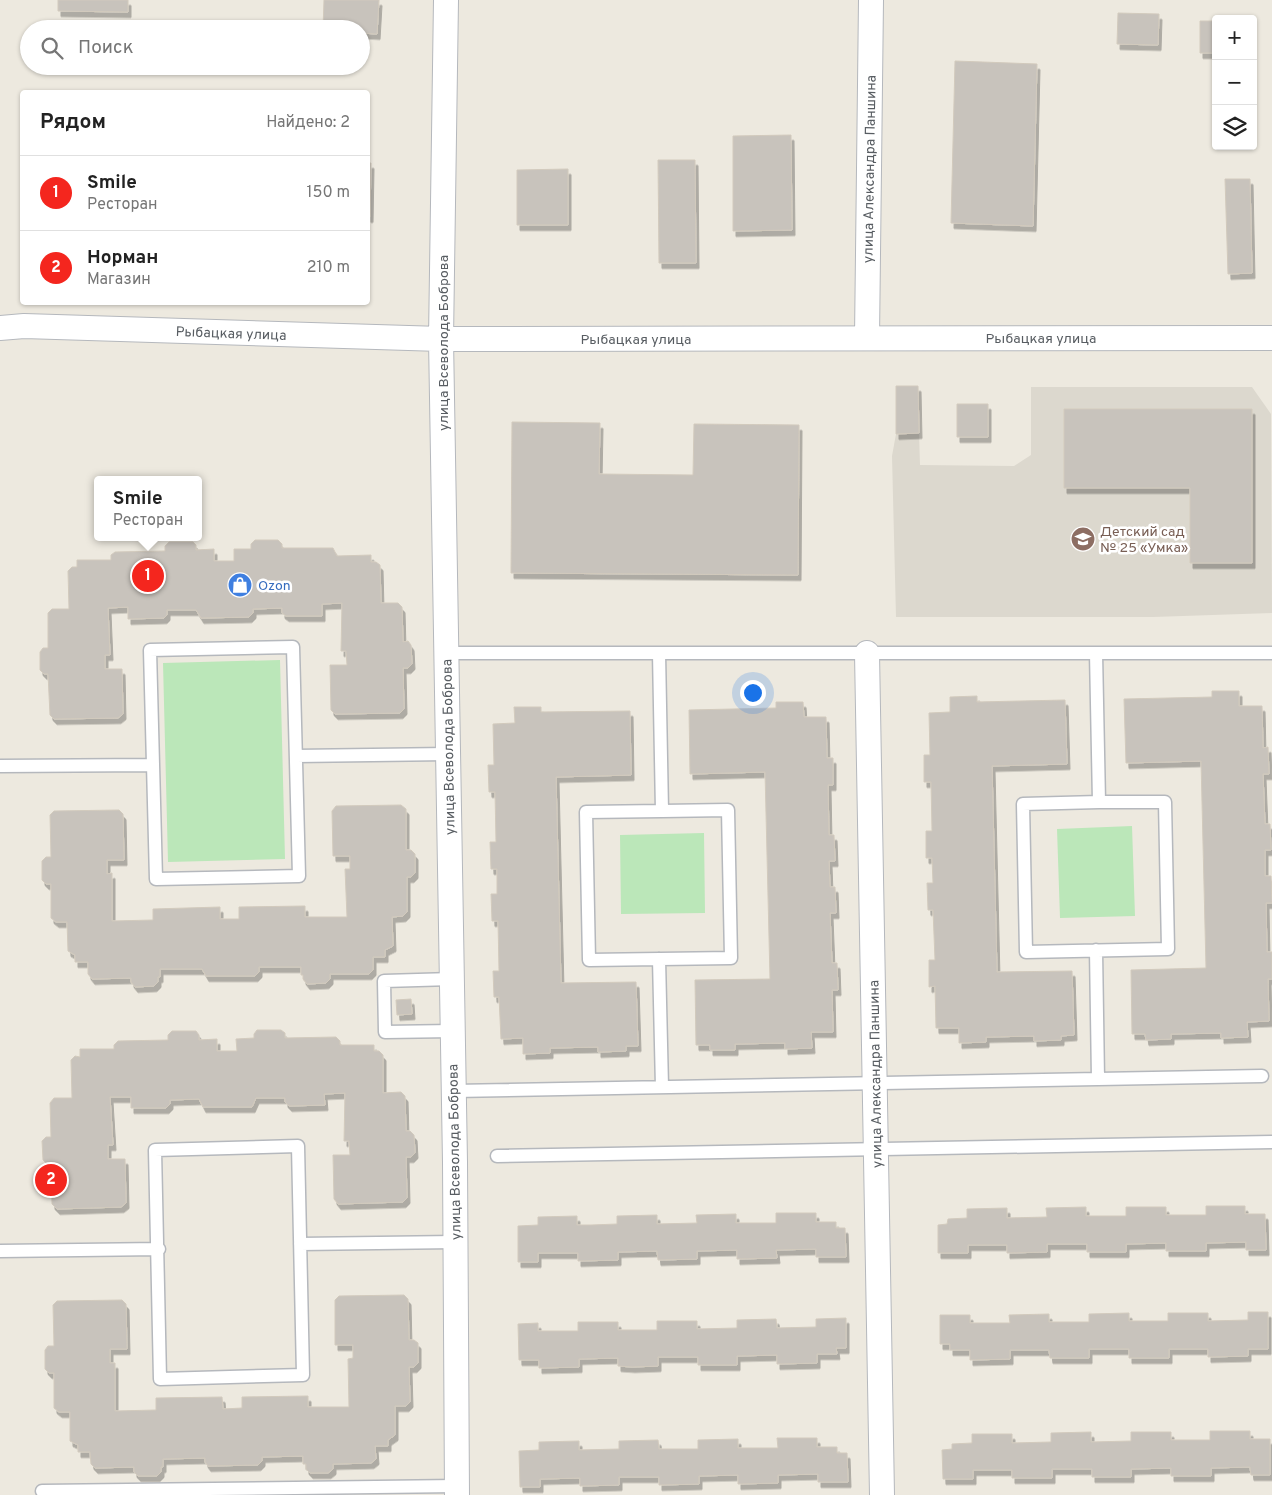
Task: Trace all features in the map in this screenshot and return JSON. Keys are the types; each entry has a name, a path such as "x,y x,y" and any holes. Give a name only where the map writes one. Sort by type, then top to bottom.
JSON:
{"street":[{"name":"улица Всеволода Боброва","path":"446,0 441,339 454,1090 457,1491"},
{"name":"улица Александра Паншина","path":"867,338 871,0"},
{"name":"Рыбацкая улица","path":"0,328 34,327 441,339 1272,338"},
{"name":"улица Александра Паншина","path":"867,653 882,1495"}],"lane":[{"path":"293,647 299,876 156,879 153,765 150,650 293,647"},
{"path":"446,653 1272,653"},
{"path":"659,653 662,811"},
{"path":"1096,653 1099,802"},
{"path":"296,756 448,754"},
{"path":"0,766 153,765"},
{"path":"1099,802 1165,802 1168,949 1026,952 1023,804 1099,802"},
{"path":"728,810 731,958 589,960 586,812 662,811 728,810"},
{"path":"1096,950 1098,1079"},
{"path":"659,958 662,1087"},
{"path":"452,979 384,981 385,1032 453,1031"},
{"path":"454,1090 1262,1076"},
{"path":"496,1156 1272,1142"},
{"path":"298,1146 300,1244 303,1375 160,1379 159,1249 155,1150 298,1146"},
{"path":"300,1244 455,1242"},
{"path":"0,1251 159,1249"},
{"path":"42,1491 457,1491"}],"shaded area":[{"name":"Детский сад № 25 «Умка»","path":"1031,387 1252,387 1271,414 1272,613 1153,617 896,617 892,456 896,434 919,433 920,465 1014,466 1031,455"}],"green space":[{"path":"280,660 285,859 168,862 163,663"},
{"path":"1132,826 1135,916 1060,918 1057,829"},
{"path":"704,833 705,913 621,914 620,835"}],"building":[{"path":"58,0 128,0 128,12 58,11"},
{"path":"324,0 379,0 377,34 370,34 370,20 323,20"},
{"path":"1118,13 1159,14 1158,45 1117,44"},
{"path":"1200,21 1212,21 1212,53 1200,53"},
{"path":"955,61 1037,64 1033,226 951,223"},
{"path":"791,135 792,230 733,231 733,136"},
{"path":"658,160 695,160 696,263 659,263"},
{"path":"370,163 371,163 370,217"},
{"path":"568,169 568,225 517,225 517,170"},
{"path":"1225,179 1250,179 1252,273 1228,274"},
{"path":"896,386 918,386 919,433 896,434"},
{"path":"957,404 988,404 988,437 957,437"},
{"path":"1064,409 1252,409 1252,563 1190,563 1190,488 1064,488"},
{"path":"512,422 600,423 599,474 693,475 694,424 799,425 798,575 511,573"},
{"path":"255,540 278,540 282,544 282,548 333,548 337,556 371,555 371,562 376,562 380,565 381,603 398,603 402,607 403,642 408,641 411,645 412,664 408,668 403,668 404,709 400,713 335,714 331,710 330,665 347,665 346,651 341,651 342,603 322,604 322,616 286,616 282,613 282,608 253,609 253,613 249,617 201,618 196,610 167,610 167,615 164,618 128,619 128,607 108,608 110,655 105,655 105,669 122,669 123,714 118,718 54,719 50,715 48,674 44,674 40,670 40,652 43,648 48,648 48,613 52,609 69,609 68,571 72,567 77,567 77,560 111,560 111,555 115,552 165,551 165,546 169,542 193,542 196,545 196,550 214,549 214,561 234,561 234,549 251,549 251,544"},
{"path":"1212,691 1239,691 1239,706 1262,706 1263,748 1268,747 1269,774 1263,774 1265,824 1270,824 1271,850 1265,850 1265,876 1271,876 1272,903 1266,903 1267,952 1272,952 1272,979 1268,979 1269,1021 1247,1022 1248,1037 1221,1038 1221,1033 1171,1034 1171,1039 1146,1040 1145,1034 1132,1034 1131,970 1206,968 1201,761 1126,763 1124,699 1212,697"},
{"path":"977,696 977,702 1065,700 1067,764 992,766 997,972 1072,971 1074,1035 1061,1036 1061,1040 1034,1041 1034,1036 986,1037 986,1042 959,1043 959,1028 936,1028 935,986 929,987 929,960 935,960 933,910 928,910 927,883 933,883 932,858 926,858 926,831 932,831 931,782 924,782 924,755 930,755 929,713 950,712 950,697"},
{"path":"776,702 803,702 804,717 826,717 827,758 833,758 833,785 828,785 829,835 834,835 835,861 829,861 830,887 835,887 836,913 830,913 832,963 837,963 838,990 832,990 833,1032 811,1032 812,1048 785,1049 785,1043 735,1044 735,1050 710,1050 710,1045 696,1045 695,980 770,979 765,772 690,774 689,710 776,708"},
{"path":"514,707 541,707 541,712 630,711 631,775 556,777 561,983 636,982 638,1046 626,1046 626,1051 598,1052 598,1047 550,1048 550,1053 523,1054 523,1038 501,1039 499,997 494,997 493,971 499,971 498,921 492,921 491,894 497,894 497,869 491,869 490,842 496,842 495,792 489,792 488,765 494,765 493,724 515,723"},
{"path":"401,805 406,809 406,850 411,850 415,854 415,873 411,877 407,877 407,912 403,916 392,917 393,946 385,950 385,957 373,957 373,970 369,974 330,974 330,979 326,983 307,984 303,979 303,975 301,975 301,967 259,967 259,972 255,976 206,976 202,969 160,969 160,977 158,977 158,982 154,986 135,987 131,982 131,978 92,979 88,974 88,962 75,962 75,955 68,951 67,922 56,922 51,918 51,884 46,884 42,880 42,861 46,857 51,857 50,815 54,811 119,810 123,814 124,860 107,860 107,874 112,873 112,921 153,920 153,909 220,907 220,919 239,919 239,907 305,906 305,917 347,917 345,869 350,869 350,856 333,856 332,811 336,806"},
{"path":"411,999 412,1014 397,1015 396,1000"},
{"path":"257,1030 281,1030 285,1033 285,1038 336,1037 340,1041 340,1045 374,1045 374,1051 379,1051 383,1055 383,1093 401,1092 405,1096 406,1131 410,1131 414,1135 415,1153 411,1157 406,1157 407,1198 403,1202 338,1204 334,1199 333,1155 350,1155 349,1141 344,1141 345,1093 324,1094 325,1105 289,1106 285,1102 285,1098 256,1098 252,1107 203,1107 199,1099 170,1100 170,1104 166,1108 131,1108 131,1097 110,1097 113,1145 108,1145 108,1159 125,1159 126,1203 121,1207 57,1209 52,1204 51,1163 47,1164 43,1160 42,1141 46,1137 51,1137 50,1103 54,1098 72,1098 71,1060 75,1056 80,1057 80,1049 114,1049 114,1045 118,1041 168,1040 168,1035 172,1031 196,1031 199,1035 199,1040 217,1039 217,1051 237,1051 236,1039 254,1038"},
{"path":"1206,1206 1245,1206 1245,1214 1265,1214 1266,1250 1246,1250 1246,1242 1206,1243 1206,1251 1166,1251 1166,1243 1126,1244 1126,1252 1087,1252 1087,1244 1047,1244 1047,1252 1007,1253 1007,1245 968,1245 968,1253 938,1253 938,1225 947,1224 948,1219 967,1218 967,1209 1007,1208 1007,1218 1047,1217 1046,1208 1086,1207 1086,1216 1126,1216 1126,1207 1166,1207 1166,1215 1206,1215"},
{"path":"776,1213 816,1213 816,1222 836,1222 836,1228 845,1228 846,1257 816,1257 816,1249 776,1250 777,1258 737,1259 737,1250 697,1251 697,1259 658,1260 657,1251 618,1252 618,1260 578,1261 578,1253 538,1253 538,1262 518,1262 518,1226 538,1225 538,1217 577,1216 577,1225 591,1225 617,1224 617,1216 657,1215 657,1224 697,1223 696,1215 736,1214 736,1223 776,1223"},
{"path":"404,1295 408,1299 409,1340 414,1340 418,1343 418,1363 414,1367 409,1367 410,1402 406,1406 395,1406 395,1435 388,1440 388,1446 375,1446 376,1459 371,1463 333,1464 333,1469 328,1473 310,1473 306,1469 306,1464 303,1464 303,1456 262,1457 262,1461 258,1465 208,1466 205,1458 163,1459 163,1467 161,1467 161,1472 157,1476 138,1476 134,1472 134,1467 95,1468 91,1464 90,1452 78,1452 78,1445 70,1441 70,1412 59,1412 54,1408 54,1373 49,1373 45,1369 45,1350 48,1346 54,1346 53,1305 57,1301 122,1300 126,1304 127,1349 110,1349 110,1363 115,1363 115,1411 156,1410 156,1398 222,1397 223,1409 242,1408 242,1397 308,1396 308,1407 349,1407 348,1359 353,1358 353,1345 335,1345 335,1300 339,1296"},
{"path":"1248,1312 1268,1312 1268,1349 1248,1349 1248,1356 1208,1357 1208,1349 1169,1349 1169,1358 1129,1358 1129,1349 1089,1349 1089,1358 1050,1358 1049,1350 1010,1350 1010,1359 970,1360 970,1350 950,1350 950,1344 940,1344 940,1315 970,1315 970,1323 1010,1323 1009,1315 1049,1314 1049,1322 1089,1322 1089,1314 1129,1313 1129,1321 1168,1321 1168,1313 1208,1313 1208,1321 1248,1320"},
{"path":"846,1318 846,1348 836,1348 837,1354 817,1354 817,1363 777,1364 777,1355 737,1356 737,1365 698,1365 698,1357 658,1357 658,1366 618,1366 618,1358 579,1359 579,1367 539,1368 539,1360 519,1360 518,1324 538,1323 538,1331 578,1331 578,1322 618,1322 618,1330 657,1330 657,1321 697,1321 697,1329 737,1328 737,1320 776,1319 777,1328 816,1327 816,1319"},
{"path":"1210,1431 1250,1431 1250,1439 1270,1439 1270,1475 1251,1475 1250,1467 1211,1468 1211,1476 1171,1476 1171,1468 1131,1469 1131,1477 1092,1477 1092,1469 1052,1469 1052,1478 1012,1478 1012,1470 973,1470 973,1479 943,1479 942,1450 952,1449 952,1444 972,1443 972,1434 1012,1434 1012,1443 1051,1442 1051,1433 1091,1432 1091,1442 1131,1441 1131,1432 1171,1432 1171,1440 1210,1440"},
{"path":"777,1438 817,1438 817,1447 837,1447 837,1453 847,1453 848,1482 818,1482 818,1474 778,1475 778,1483 738,1484 738,1475 699,1476 699,1484 659,1485 659,1477 619,1477 619,1485 580,1486 580,1478 540,1479 540,1487 520,1487 519,1451 539,1450 539,1442 579,1441 579,1450 619,1449 619,1441 658,1440 659,1449 698,1449 698,1440 738,1439 738,1448 778,1448"}],"place":[{"name":"Детский сад № 25 «Умка»","path":"1083,539"},
{"name":"Smile","path":"148,576"},
{"name":"Ozon","path":"240,585"},
{"name":"Норман","path":"51,1180"}]}
